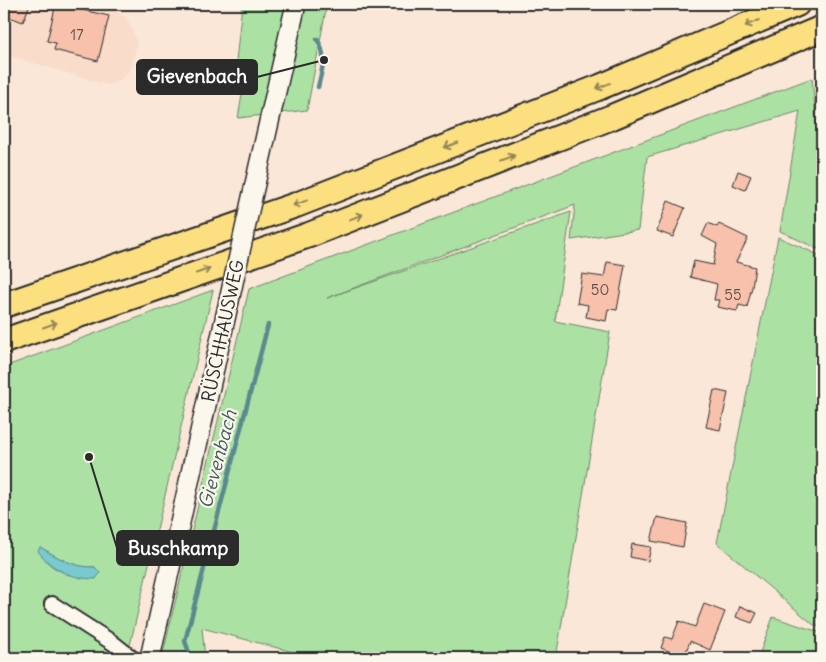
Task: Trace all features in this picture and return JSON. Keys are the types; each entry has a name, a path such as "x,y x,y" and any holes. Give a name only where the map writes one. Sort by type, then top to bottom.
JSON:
{"highway":[{"path":"4,305 296,205 600,87 797,4"},
{"path":"4,341 318,231 612,117 822,28"}],"main road":[{"name":"RÜSCHHAUSWEG","path":"150,658 296,4"}],"street":[{"path":"52,604 113,643 132,658"}],"shaded area":[{"path":"4,4 107,4 126,18 133,31 137,45 129,71 119,81 108,85 4,54"}],"green space":[{"path":"242,4 327,4 307,110 238,118 243,89 233,91"},
{"path":"812,78 822,180 822,251 780,231 800,111 647,157 638,230 571,240 575,205 327,298 571,212 555,321 610,332 556,658 292,658 293,652 202,628 205,658 162,658 249,289"},
{"path":"778,237 821,256 819,274 822,276 822,628 814,625 717,543"},
{"path":"213,290 127,658 4,658 4,367","holes":["40,547 73,564 95,567 69,575 50,565"]},
{"path":"773,617 822,633 822,658 758,658"}],"water":[{"path":"40,547 73,564 95,567 100,573 96,579 87,579 63,572 44,558 38,551"}],"building":[{"path":"4,4 30,4 23,22 4,15"},
{"path":"56,4 109,16 98,61 54,50 56,43 47,41"},
{"path":"738,171 751,176 745,190 733,185"},
{"path":"668,201 685,208 673,237 657,231"},
{"path":"708,223 717,227 719,224 748,238 736,262 755,267 752,287 747,307 739,305 737,311 717,307 719,300 714,300 717,284 690,277 694,261 713,265 717,244 702,236"},
{"path":"607,262 625,265 617,310 608,309 606,321 586,317 588,305 577,303 582,274 604,277"},
{"path":"714,390 728,393 720,430 706,427"},
{"path":"657,517 687,523 683,547 651,541"},
{"path":"632,544 651,547 648,561 630,557"},
{"path":"704,604 725,612 710,650 690,641 684,657 661,648 665,637 672,639 679,621 695,627"},
{"path":"740,606 757,613 752,623 736,617"}],"waterway":[{"name":"Gievenbach","path":"317,39 323,57 318,87"},
{"name":"Gievenbach","path":"191,658 185,641 268,325"}],"place":[{"name":"Gievenbach","path":"324,60"},
{"name":"Buschkamp","path":"89,457"}]}
